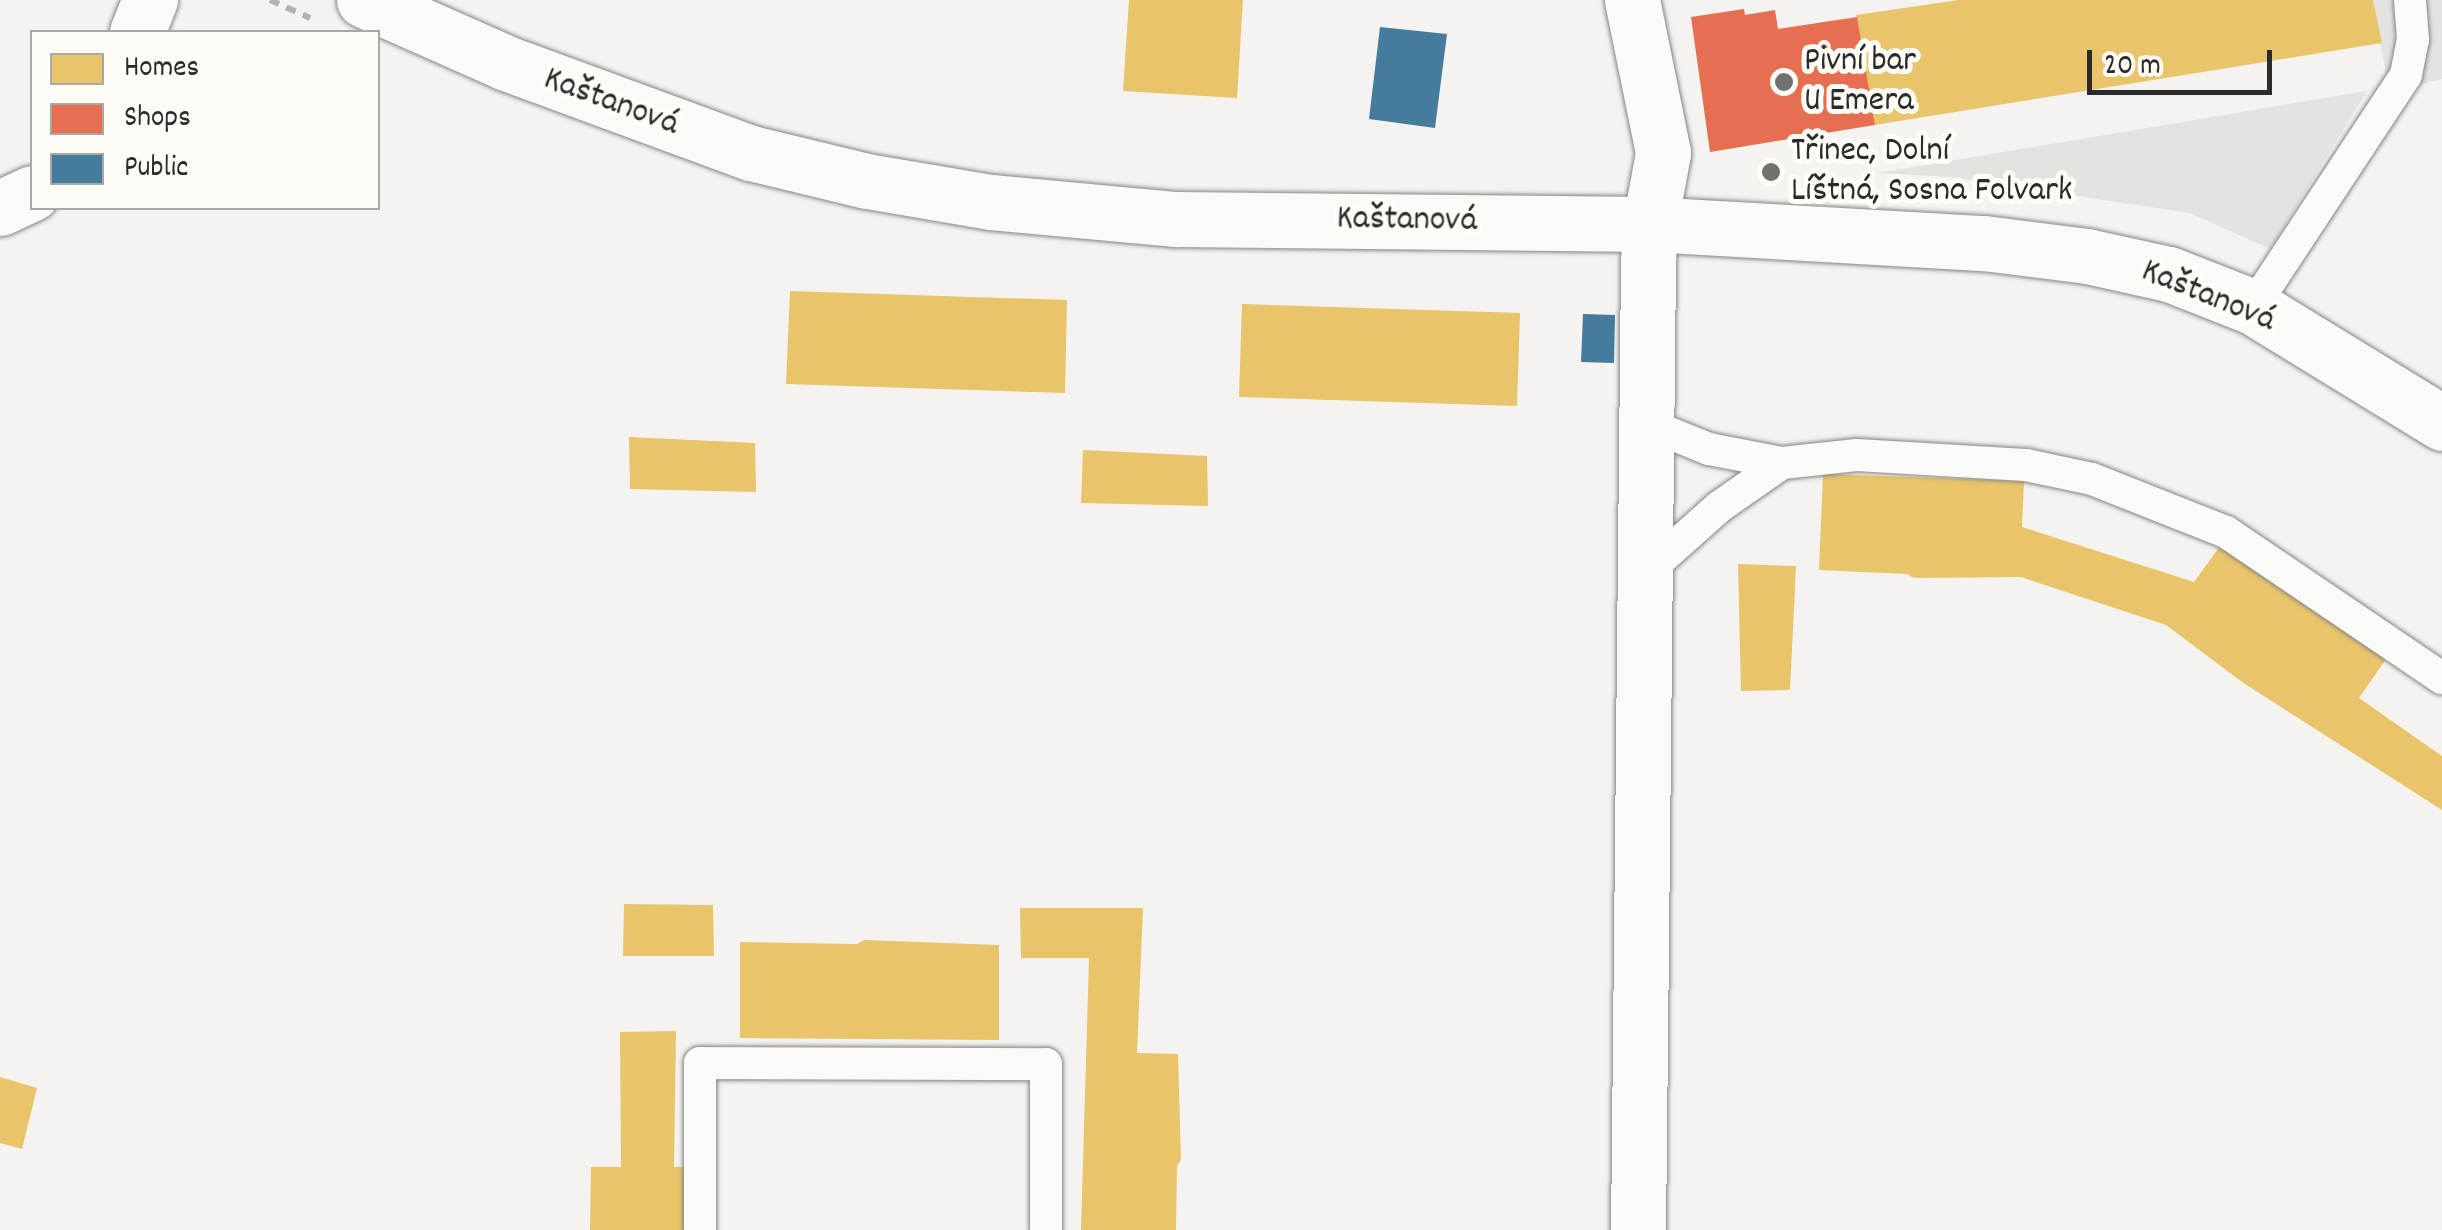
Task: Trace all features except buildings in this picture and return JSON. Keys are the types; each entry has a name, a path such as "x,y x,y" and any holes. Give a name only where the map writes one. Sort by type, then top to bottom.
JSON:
{"street":[{"path":"138,30 150,0"},
{"name":"Kaštanová","path":"364,0 626,110 751,153 867,181 991,202 1176,219 1650,224 1984,243 2087,256 2168,274 2253,307 2442,424"},
{"path":"1632,0 1664,153 1650,224 1638,1230"},
{"path":"0,208 30,194"}],"lane":[{"path":"2253,307 2406,75 2413,40 2410,0"},
{"path":"1647,424 1708,449 1782,463 1857,456 2026,465 2092,479 2226,532 2442,678"},
{"path":"1645,573 1719,506 1782,463"},
{"path":"700,1230 700,1063 720,1063 1046,1064 1046,1230"}],"shaded area":[{"path":"2373,0 2442,0 2442,79 2389,91"},
{"path":"2367,91 2270,249 2190,213 1950,177 1878,173"}],"place":[{"name":"Pivní bar U Emera","path":"1784,82"},
{"name":"Třinec, Dolní Líštná, Sosna Folvark","path":"1771,172"}]}
